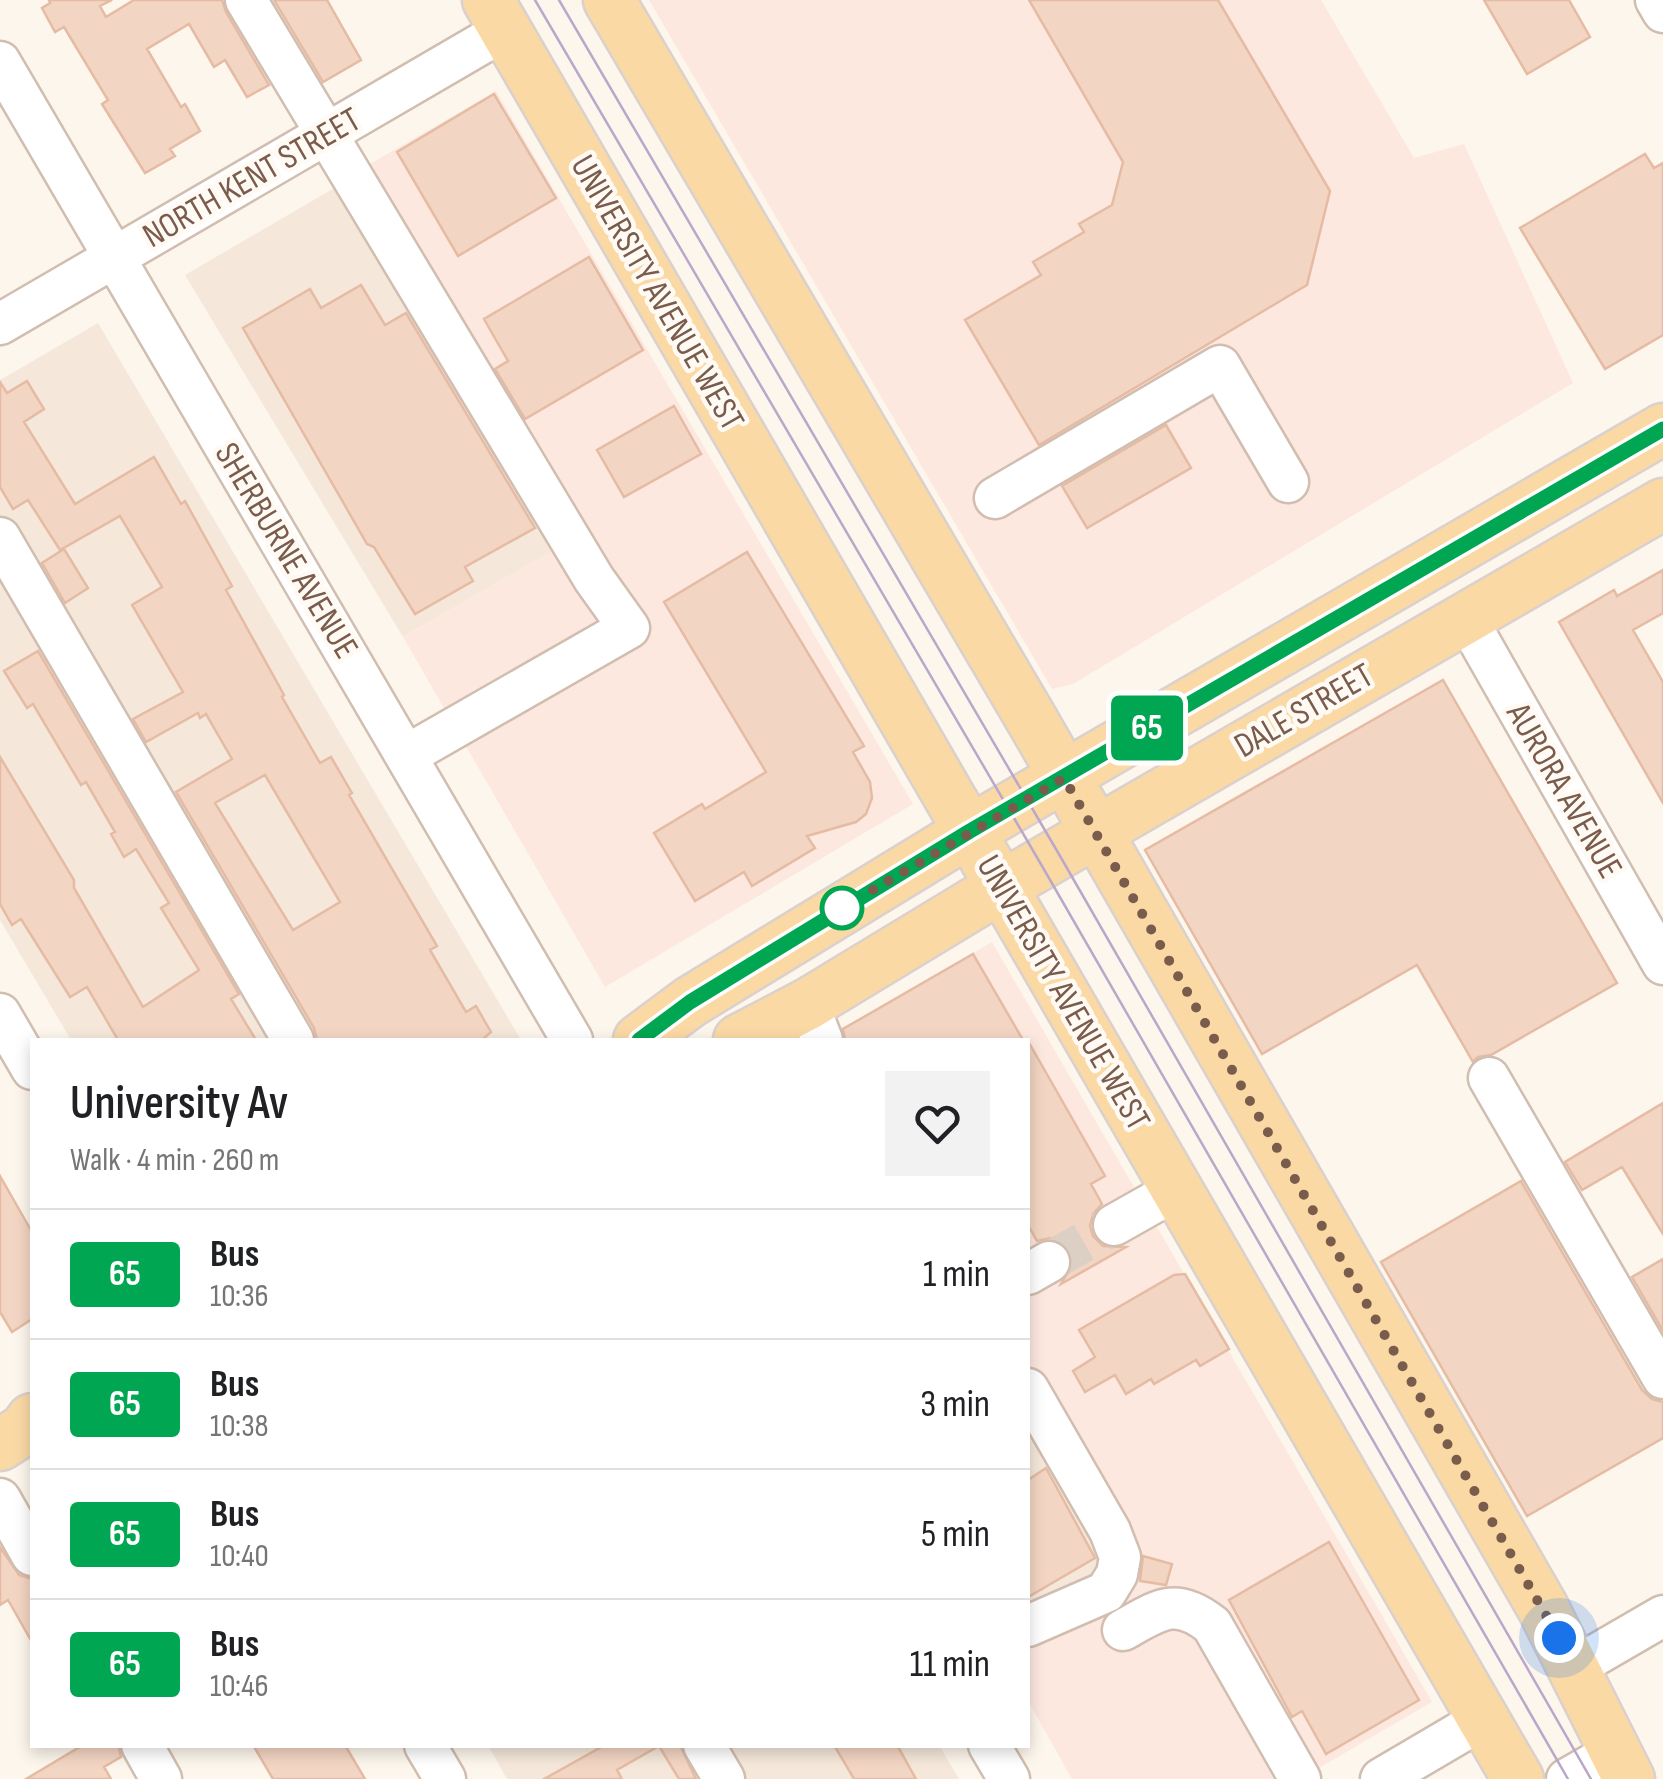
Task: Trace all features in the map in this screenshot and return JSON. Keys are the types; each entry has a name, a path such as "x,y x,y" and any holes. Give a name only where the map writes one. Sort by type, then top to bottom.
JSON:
{"main road":[{"path":"609,0 1064,778 1574,1667 1622,1765"},
{"name":"UNIVERSITY AVENUE WEST","path":"496,15 1518,1779"},
{"name":"DALE STREET","path":"641,1038 719,984 970,831 1663,429"},
{"name":"DALE STREET","path":"747,1038 815,1022 1001,887 1663,504"}],"street":[{"path":"246,0 594,579 629,628 407,756"},
{"path":"1656,0 1663,12"},
{"name":"NORTH KENT STREET","path":"0,324 326,134 496,15"},
{"name":"SHERBURNE AVENUE","path":"0,62 571,1038"},
{"path":"995,498 1220,366 1288,482"},
{"path":"0,538 292,1038"},
{"name":"AURORA AVENUE","path":"1465,616 1663,964"},
{"path":"0,1014 30,1066"},
{"path":"1490,1078 1663,1378"},
{"path":"1114,1226 1176,1190"},
{"path":"1030,1393 1110,1530 1120,1557 1117,1574 1106,1592 1030,1625"},
{"path":"0,1499 30,1552"},
{"path":"1123,1630 1158,1610 1180,1606 1212,1625 1300,1779"},
{"path":"1574,1667 1663,1616"},
{"path":"1381,1779 1483,1720"},
{"path":"144,1748 162,1779"},
{"path":"427,1748 445,1779"},
{"path":"706,1748 724,1779"},
{"path":"991,1748 1008,1779"},
{"path":"1567,1779 1622,1765"}],"shaded area":[{"path":"649,0 1321,0 1414,158 1464,144 1573,383 1073,684 1052,689"},
{"path":"496,91 913,804 605,987 403,637 578,536 363,168"},
{"path":"348,180 561,546 403,637 185,275"},
{"path":"98,323 520,1038 70,1038 0,920 0,380"},
{"path":"992,942 1432,1702 1300,1779 1072,1779 1030,1705 1030,1639 1131,1545 1030,1367 1030,1038 844,1038 839,1030"},
{"path":"1030,1407 1110,1547 1103,1570 1030,1612"},
{"path":"490,1748 941,1748 959,1779 507,1779"}],"building":[{"path":"49,0 112,0 100,6 106,17 134,0 222,0 269,85 247,97 225,60 214,67 189,24 147,49 200,131 170,149 175,156 145,173 102,104 108,100 64,27 55,32 42,8"},
{"path":"274,0 327,0 361,60 323,82"},
{"path":"1029,0 1218,0 1330,191 1307,285 1039,445 965,320 1041,275 1033,262 1084,232 1079,224 1112,205 1123,162"},
{"path":"1484,0 1569,0 1590,37 1527,74"},
{"path":"494,94 556,198 458,256 397,152"},
{"path":"1645,154 1654,168 1663,163 1663,335 1605,369 1520,228"},
{"path":"589,257 643,350 525,419 495,369 508,361 484,319"},
{"path":"361,285 385,325 406,313 535,528 465,567 473,581 415,614 374,547 367,544 243,328 310,289 321,308"},
{"path":"27,381 44,409 24,422 75,504 154,457 181,504 185,501 232,586 226,590 320,763 331,757 437,946 430,950 466,1012 476,1006 491,1032 484,1038 316,1038 176,792 232,759 206,714 200,718 198,713 146,742 133,719 183,692 132,605 162,587 120,516 60,550 28,500 13,509 0,487 0,382 7,393","holes":["265,775 340,902 293,930 215,803"]},
{"path":"674,406 701,454 624,497 597,450"},
{"path":"1166,425 1191,468 1087,528 1062,486"},
{"path":"64,549 88,588 65,603 42,563"},
{"path":"747,552 864,746 853,752 870,782 872,798 866,814 856,822 807,836 815,848 752,886 744,872 695,901 654,833 702,804 705,809 766,772 664,602"},
{"path":"1663,570 1663,613 1633,630 1663,682 1663,803 1559,622 1614,590 1617,596"},
{"path":"38,651 239,994 231,999 255,1038 117,1038 87,987 70,997 21,919 12,925 0,904 0,757 74,880 74,888 143,1007 199,970 161,908 169,903 136,849 124,857 111,834 115,832 86,782 81,785 33,704 27,708 4,671"},
{"path":"1443,680 1617,983 1473,1062 1417,965 1262,1054 1145,850"},
{"path":"973,954 1022,1038 845,1038 843,1029"},
{"path":"1030,1045 1105,1176 1091,1184 1102,1204 1093,1214 1093,1236 1103,1246 1126,1247 1061,1284 1073,1263 1069,1249 1050,1238 1037,1241 1030,1229"},
{"path":"1663,1103 1663,1234 1622,1167 1582,1190 1565,1162"},
{"path":"0,1176 30,1228 30,1320 12,1332 0,1312"},
{"path":"1521,1181 1642,1390 1663,1402 1663,1438 1527,1516 1381,1262"},
{"path":"1663,1259 1663,1331 1632,1277"},
{"path":"1185,1274 1229,1349 1200,1366 1196,1360 1154,1384 1151,1379 1126,1394 1115,1375 1085,1392 1073,1371 1095,1357 1079,1330 1174,1275"},
{"path":"1046,1468 1095,1558 1030,1596 1030,1479"},
{"path":"1329,1542 1419,1700 1326,1754 1302,1711 1292,1717 1229,1600"},
{"path":"0,1547 19,1575 30,1578 30,1638 8,1600 0,1605"},
{"path":"1143,1556 1172,1564 1166,1585 1140,1581"},
{"path":"78,1748 119,1748 121,1757 104,1767 111,1779 26,1779"},
{"path":"255,1748 347,1748 365,1779 273,1779"},
{"path":"600,1748 656,1748 617,1770 622,1779 544,1779"},
{"path":"660,1748 681,1748 696,1779 679,1779"},
{"path":"836,1748 899,1748 916,1779 854,1779"}],"tunnel":[{"path":"1049,1262 1114,1225"}],"tram line":[{"path":"535,0 1042,866 1568,1779"},
{"path":"559,0 1060,856 1591,1779"}],"bus line":[{"name":"65","path":"642,1038 690,1002 970,831 1663,429"}],"route":[{"path":"842,908 1064,778 1559,1638"}]}
